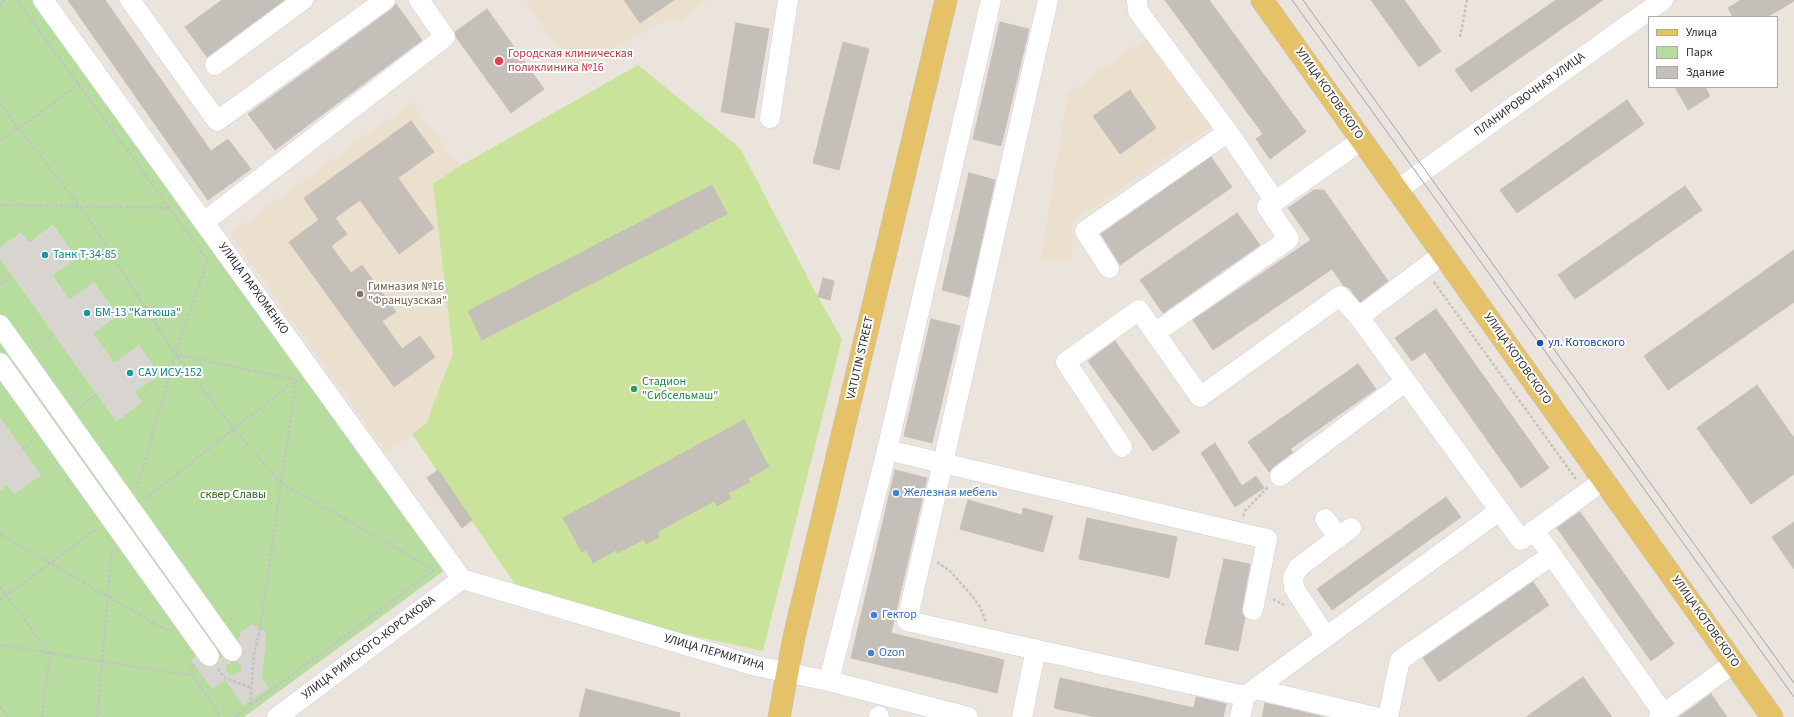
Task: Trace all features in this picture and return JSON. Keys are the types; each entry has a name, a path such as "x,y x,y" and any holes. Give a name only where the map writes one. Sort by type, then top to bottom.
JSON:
{"main road":[{"name":"VATUTIN STREET","path":"779,717 794,636 946,0"},
{"name":"УЛИЦА КОТОВСКОГО","path":"1262,0 1772,717"}],"street":[{"name":"УЛИЦА ПАРХОМЕНКО","path":"43,0 204,222 303,374 438,561 462,579"},
{"path":"130,0 217,121 385,0"},
{"path":"215,65 303,0"},
{"path":"204,222 446,37 419,0"},
{"path":"770,118 788,0"},
{"path":"829,681 886,450 991,0"},
{"path":"1048,0 907,621 1036,649 1375,717"},
{"path":"1137,0 1138,11 1228,132 1275,201"},
{"name":"ПЛАНИРОВОЧНАЯ УЛИЦА","path":"1397,190 1663,0"},
{"path":"1109,268 1085,231 1228,132"},
{"path":"1156,333 1289,239 1267,207 1362,140"},
{"path":"1358,317 1443,254"},
{"path":"1122,447 1066,362 1139,310 1200,397 1340,296 1358,317 1521,540 1604,480"},
{"path":"0,324 232,651"},
{"path":"0,363 209,656"},
{"path":"1280,476 1405,382"},
{"path":"886,450 1267,539 1253,610"},
{"path":"1240,717 1250,692 1499,511"},
{"path":"1325,519 1345,533 1299,567 1293,577 1294,588 1326,637"},
{"path":"1534,530 1663,716 1734,663"},
{"path":"1388,717 1400,660 1552,555"},
{"name":"УЛИЦА ПЕРМИТИНА","path":"462,579 756,666 829,681 968,717"},
{"name":"УЛИЦА РИМСКОГО-КОРСАКОВА","path":"285,714 462,579"},
{"path":"1022,717 1036,649"}],"path":[{"path":"0,6 4,0"},
{"path":"1460,37 1467,0"},
{"path":"0,141 80,84"},
{"path":"0,103 81,208 175,354 233,428 280,482 438,561 235,717"},
{"path":"0,205 81,208 170,208"},
{"path":"132,509 175,354 208,260"},
{"path":"1424,268 1508,382 1586,493"},
{"path":"0,284 12,275"},
{"path":"175,354 303,374"},
{"path":"132,509 303,374"},
{"path":"250,706 254,654 260,628 280,482 303,374"},
{"path":"1253,502 1263,492"},
{"path":"0,600 112,520"},
{"path":"97,717 108,596 112,520"},
{"path":"0,534 175,636"},
{"path":"922,556 943,565 973,597 984,616 988,638"},
{"path":"0,587 50,654 42,717"},
{"path":"0,644 50,654 103,660 194,676"},
{"path":"221,717 189,669 209,656 225,678 252,688"},
{"path":"0,706 8,717"}],"shaded area":[{"path":"525,0 708,0 682,20 658,24 574,71"},
{"path":"1147,38 1212,126 1071,223 1071,261 1040,259 1068,93"},
{"name":"Гимназия №16 \"Французская\"","path":"412,102 460,166 434,184 453,353 426,425 387,453 230,234"},
{"path":"53,225 77,258 52,276 69,300 94,282 118,315 93,333 114,363 139,345 160,375 135,392 142,402 116,421 0,258 0,248 22,233 29,243"},
{"path":"0,418 41,475 14,494 7,485 0,490"},
{"path":"252,624 266,632 262,678 269,688 243,706 225,680 212,689 191,660 209,647 219,661 235,649 241,632","holes":["232,660 237,661 241,666 241,672 238,672 234,676 229,675 225,669 226,664 229,664"]}],"green space":[{"name":"сквер Славы","path":"0,0 32,0 310,380 445,570 244,717 0,717 0,490 7,485 14,494 41,475 0,418 0,258 116,421 142,402 135,393 139,345 114,363 93,333 117,316 69,300 52,275 76,258 53,225 29,243 21,233 0,248","holes":["266,632 262,678 225,680 209,647 218,661 235,649"]},
{"name":"Стадион \"Сибсельмаш\"","path":"638,65 740,148 818,297 842,339 763,651 526,600 412,434 426,424 453,353 433,184 460,166"},
{"path":"232,660 237,661 242,666 241,672 235,676 229,675 225,669 226,664 229,664"}],"building":[{"path":"68,0 105,0 211,151 228,139 251,169 208,200"},
{"path":"222,0 284,0 207,57 185,27"},
{"path":"624,0 674,0 640,23"},
{"path":"1165,0 1209,0 1306,132 1270,159 1256,139 1263,134"},
{"path":"1371,0 1404,0 1441,51 1419,67"},
{"path":"1556,0 1603,0 1471,92 1455,70"},
{"path":"1741,0 1794,0 1769,16 1732,16 1728,8"},
{"path":"396,4 422,40 275,150 248,114 392,9"},
{"name":"Городская клиническая поликлиника №16","path":"487,9 544,89 511,113 456,37 455,32"},
{"path":"1000,22 1029,29 1001,146 973,139"},
{"path":"736,23 769,29 754,118 721,112"},
{"path":"843,42 869,49 839,170 813,163"},
{"path":"1676,88 1706,88 1710,96 1688,110"},
{"path":"1130,90 1156,128 1120,154 1093,116"},
{"path":"1627,100 1644,124 1517,213 1500,190"},
{"path":"411,121 434,152 398,178 434,228 399,254 360,200 335,218 347,234 331,246 351,273 362,265 396,312 382,321 402,349 420,336 435,357 394,387 289,242 319,220 304,198"},
{"path":"1211,157 1232,187 1120,265 1101,234"},
{"path":"969,173 995,180 969,297 942,290"},
{"path":"712,185 727,214 482,340 468,311"},
{"path":"1685,186 1702,210 1575,299 1558,275"},
{"path":"1314,190 1324,190 1388,281 1360,302 1349,288 1343,285 1332,269 1213,350 1193,320 1311,240 1288,208"},
{"path":"1237,213 1260,245 1163,313 1140,280"},
{"path":"1794,250 1794,302 1668,390 1644,356"},
{"path":"823,278 834,281 830,300 818,297"},
{"path":"1436,309 1549,468 1521,488 1425,352 1412,361 1395,338"},
{"path":"931,319 960,326 932,443 904,436"},
{"path":"1115,341 1180,432 1153,451 1088,361"},
{"path":"1358,364 1376,389 1290,449 1293,452 1273,467 1269,472 1248,442"},
{"path":"1757,385 1794,438 1794,474 1751,504 1697,428"},
{"path":"744,420 769,467 748,478 750,482 728,493 731,498 717,506 714,501 657,532 659,537 646,544 644,539 618,553 616,550 593,563 586,550 582,552 563,518"},
{"path":"1215,443 1242,486 1256,476 1264,488 1235,507 1201,453"},
{"path":"438,470 472,520 462,528 427,478"},
{"path":"895,470 927,478 891,633 1004,660 997,693 851,658"},
{"path":"1446,497 1461,517 1332,610 1317,589"},
{"path":"968,500 1022,515 1023,508 1053,516 1043,552 960,529"},
{"path":"1580,512 1674,644 1651,661 1557,528"},
{"path":"1087,518 1177,537 1169,578 1079,559"},
{"path":"1794,522 1794,569 1772,537"},
{"path":"1224,559 1250,564 1242,608 1242,613 1245,618 1238,651 1205,644"},
{"path":"1533,582 1549,605 1439,682 1423,658"},
{"path":"1583,677 1612,717 1526,717"},
{"path":"1060,678 1194,708 1196,697 1226,704 1223,717 1096,717 1054,708"},
{"path":"586,689 680,713 679,717 579,717"},
{"path":"1711,694 1727,717 1679,717"},
{"path":"1265,703 1324,717 1262,717"}],"tram line":[{"path":"1292,0 1794,697"},
{"path":"1303,0 1794,683"}],"place":[{"name":"Городская клиническая поликлиника №16","path":"499,61"},
{"name":"Танк Т-34-85","path":"45,255"},
{"name":"Гимназия №16 \"Французская\"","path":"360,294"},
{"name":"БМ-13 \"Катюша\"","path":"87,313"},
{"name":"ул. Котовского","path":"1540,343"},
{"name":"САУ ИСУ-152","path":"130,373"},
{"name":"Стадион \"Сибсельмаш\"","path":"634,389"},
{"name":"Железная мебель","path":"896,493"},
{"name":"Гектор","path":"874,615"},
{"name":"Ozon","path":"871,653"}]}
